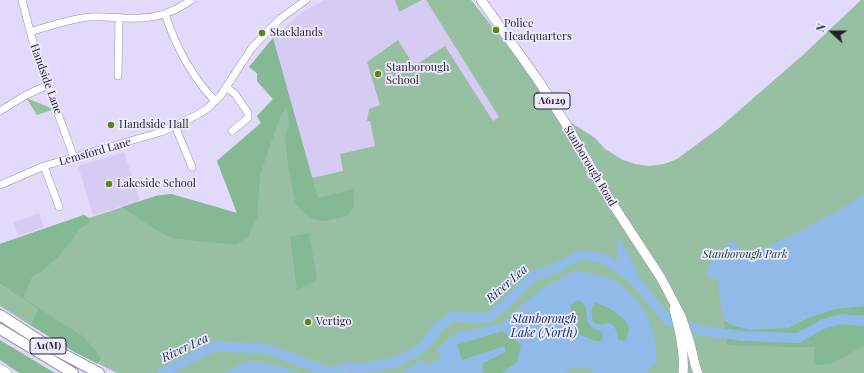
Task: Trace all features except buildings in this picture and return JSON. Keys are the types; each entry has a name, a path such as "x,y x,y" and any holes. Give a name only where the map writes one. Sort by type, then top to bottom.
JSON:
{"highway":[{"name":"A1(M)","path":"0,315 48,346 99,373"},
{"name":"A1(M)","path":"0,329 73,373"}],"main road":[{"name":"Stanborough Road","path":"481,0 538,80 569,128 610,200 670,294 678,315"},
{"name":"A6129","path":"678,315 683,373"},
{"name":"A6129","path":"678,315 690,343 698,373"},
{"path":"0,368 7,373"}],"street":[{"name":"Handside Lane","path":"22,0 30,32 74,158"},
{"path":"30,32 74,20 107,16 150,18 165,14 183,6 191,0"},
{"name":"Lemsford Lane","path":"0,185 44,166 128,142 175,126 197,115 215,101 251,49 265,34 281,18 306,0"},
{"path":"165,14 180,52 194,76 215,101"},
{"path":"118,76 119,17"},
{"path":"0,111 26,95 48,85"},
{"path":"226,87 234,94 249,116 232,131"},
{"path":"175,126 192,167"},
{"path":"44,166 59,207"}],"shaded area":[{"name":"Stanborough School","path":"324,0 395,0 399,12 422,0 426,0 512,137 318,198 273,38 301,13"},
{"name":"Lakeside School","path":"124,152 140,201 93,215 78,166"},
{"path":"39,213 44,227 19,236 13,223"}],"green space":[{"path":"395,0 422,0 399,12"},
{"name":"Stanborough Park","path":"426,0 471,0 534,79 555,112 595,138 605,149 623,160 649,166 664,164 677,159 719,128 804,54 861,0 864,0 864,373 117,373 99,364 102,359 23,298 0,244 84,215 89,218 156,196 171,194 237,213 217,161 261,123 257,116 273,99 257,81 257,73 249,67 273,38 312,178 343,171 340,154 375,146 370,121 367,121 369,109 380,105 367,62 398,40 414,66 445,46 493,121 499,117"},
{"path":"273,38 318,198 353,189 354,206 348,216 324,221 313,219 305,214 295,203 288,164 285,135 289,125 287,107 280,117 260,175 257,218 248,237 235,245 172,238 154,229 122,207 156,196 171,194 237,213 217,161 261,123 257,116 273,99 257,81 257,73 249,67"},
{"path":"27,99 51,108 52,110 37,115"},
{"path":"84,215 89,218 91,222 81,228 60,255 41,272 32,277 23,298 84,337 102,359 98,364 76,353 30,325 38,310 0,284 0,244"},
{"path":"309,233 317,279 297,291 290,237"},
{"path":"0,284 38,310 30,325 0,306"},
{"path":"580,300 586,306 587,319 591,327 603,334 603,338 600,341 580,335 574,328 570,306 575,301"},
{"path":"595,303 617,313 627,323 629,329 628,335 624,342 617,339 616,330 610,323 601,325 593,322 591,309"},
{"path":"864,306 864,346 831,364 818,365 814,362 815,347 727,345 724,320 735,326 788,328 810,317 835,309"},
{"path":"502,331 514,338 521,345 517,362 502,373 482,373 483,363 505,352 462,360 457,344"},
{"path":"0,340 55,373 19,373 0,360"}],"water":[{"path":"864,195 864,306 835,309 810,317 788,328 749,330 735,326 724,320 718,286 718,277 708,277 706,272 713,259 731,241 735,242 740,252 734,255 732,259 737,261 811,226"},
{"path":"618,235 639,276 617,262"},
{"name":"Stanborough Lake (North)","path":"574,271 599,275 621,285 636,299 647,316 656,345 657,361 647,373 593,373 587,368 580,367 571,369 565,373 502,373 517,362 521,345 514,338 502,331 457,345 462,360 505,346 505,352 483,363 482,372 485,373 401,373 423,359 427,366 441,358 437,350 449,338 459,332 503,323 538,291","holes":["580,300 586,306 587,319 591,327 603,334 603,338 600,341 580,335 574,328 570,306 575,301","595,303 617,313 627,323 629,329 628,335 624,342 617,339 616,330 610,323 602,325 593,322 591,309"]},
{"path":"246,361 266,363 299,373 224,373"}],"waterway":[{"name":"River Lea","path":"162,373 215,346 267,349 328,372 349,367 361,368 397,362 422,348 438,327 452,317 488,318 508,302 533,276 554,269 581,255 602,258 628,274 644,291 667,320 702,331 745,336 798,338 823,324 842,319 864,320"}],"place":[{"name":"Police Headquarters","path":"496,30"},
{"name":"Stacklands","path":"262,33"},
{"name":"Stanborough School","path":"378,74"},
{"name":"Handside Hall","path":"111,125"},
{"name":"Lakeside School","path":"109,184"},
{"name":"Vertigo","path":"308,322"}]}
